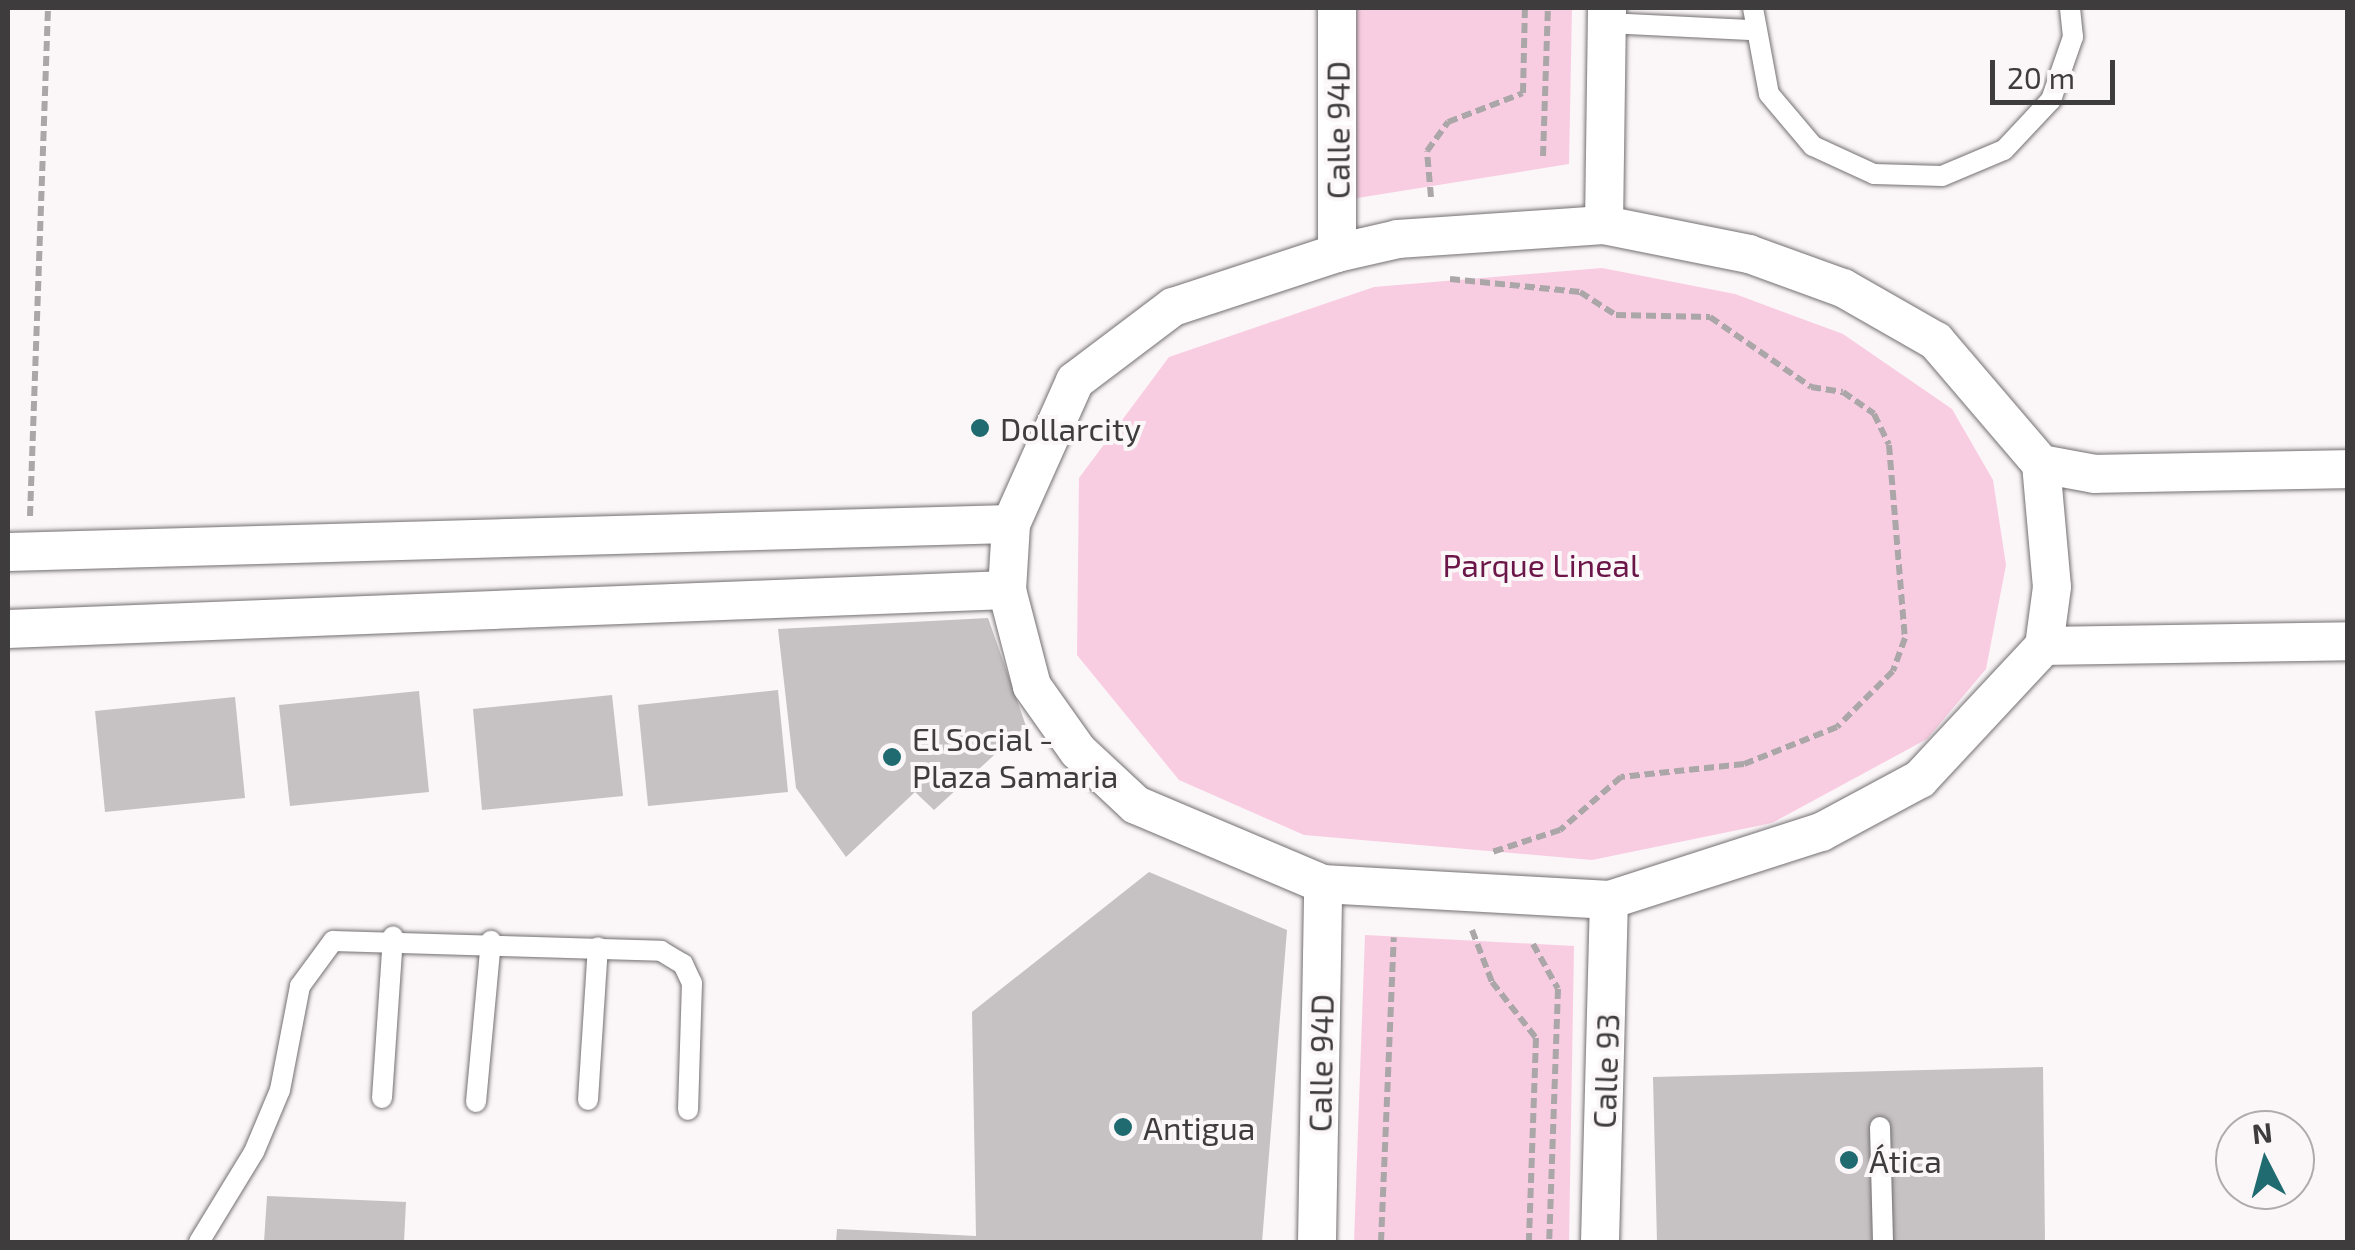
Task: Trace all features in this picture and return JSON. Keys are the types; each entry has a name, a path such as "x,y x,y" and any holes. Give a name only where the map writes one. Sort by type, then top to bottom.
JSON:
{"street":[{"name":"Calle 94D","path":"1336,8 1337,253"},
{"path":"1604,225 1607,15"},
{"path":"1604,225 1749,254 1842,288 1936,341 2041,464 2052,587 2044,646 1920,779 1821,832 1609,900 1473,897 1324,884 1136,805 1093,765 1032,686 1007,590 1011,524 1075,380 1173,307 1337,253 1438,236 1604,225"},
{"path":"2041,464 2095,474 2348,468"},
{"path":"18,552 1011,524"},
{"path":"8,629 1007,590"},
{"path":"2044,646 2348,641"},
{"name":"Calle 94D","path":"1317,1242 1324,884"},
{"name":"Calle 93","path":"1600,1242 1609,900"}],"lane":[{"path":"1753,8 1750,30 1769,94 1813,146 1874,174 1942,176 2004,150 2051,100 2072,37 2070,8"},
{"path":"1607,15 1750,30"},
{"path":"382,1098 393,936"},
{"path":"199,1242 280,1090 313,960 333,941 393,936 661,951 683,964 692,983 688,1110"},
{"path":"476,1102 491,941"},
{"path":"588,1100 598,947"},
{"path":"1880,1127 1883,1242"}],"path":[{"path":"18,552 48,8"},
{"path":"1525,8 1523,93 1474,106 1427,151 1446,278 1580,292 1616,315 1710,316 1811,387 1843,392 1874,414 1888,444 1905,638 1893,671 1837,727 1744,764 1621,776 1560,830 1481,855 1473,897 1472,941 1536,1038 1528,1242"},
{"path":"1544,156 1548,8"},
{"path":"1381,1242 1394,936"},
{"path":"1533,944 1558,990 1550,1242"}],"green space":[{"path":"1357,8 1572,8 1569,164 1351,199"},
{"name":"Parque Lineal","path":"1602,268 1735,294 1843,334 1952,409 1993,480 2006,565 1986,669 1927,739 1772,823 1592,860 1304,835 1179,780 1077,655 1079,478 1169,357 1374,287"},
{"path":"1365,935 1574,946 1569,1242 1354,1242"}],"building":[{"name":"El Social - Plaza Samaria","path":"988,618 1026,726 934,810 915,792 846,857 796,788 778,629"},
{"path":"778,690 788,792 648,806 638,705"},
{"path":"419,691 429,792 290,806 279,705"},
{"path":"612,695 623,796 482,810 473,709"},
{"path":"235,697 245,798 105,812 95,711"},
{"name":"Antigua","path":"1149,872 1287,930 1262,1242 836,1242 837,1229 976,1236 972,1012"},
{"name":"Ática","path":"2043,1067 2045,1242 1657,1242 1653,1077"},
{"path":"267,1196 406,1202 404,1242 264,1242"}],"place":[{"name":"Dollarcity","path":"980,428"},
{"name":"El Social - Plaza Samaria","path":"892,757"},
{"name":"Antigua","path":"1123,1127"},
{"name":"Ática","path":"1849,1160"}]}
